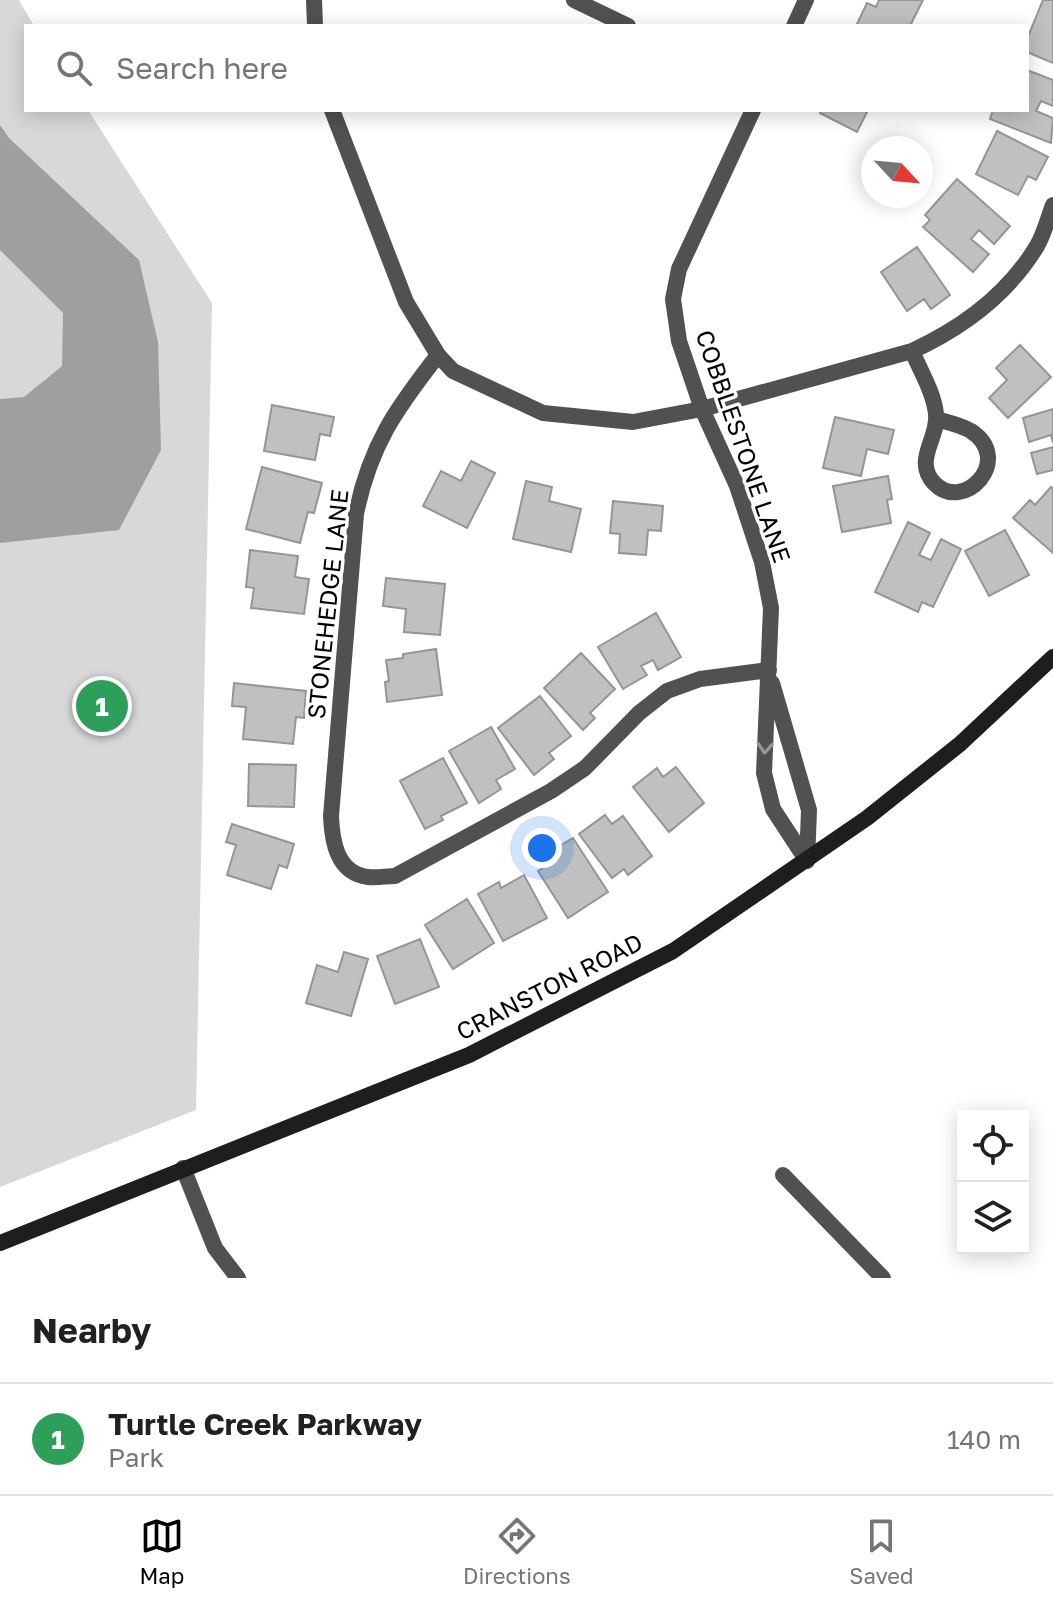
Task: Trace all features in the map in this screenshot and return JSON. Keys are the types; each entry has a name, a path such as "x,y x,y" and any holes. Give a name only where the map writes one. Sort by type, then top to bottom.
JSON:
{"street":[{"path":"314,0 315,24"},
{"path":"574,0 624,24"},
{"path":"795,24 806,0"},
{"path":"333,112 406,302 438,355 453,371 543,413 633,422 702,409 912,351 941,337 978,312 1011,282 1038,245 1053,205"},
{"name":"COBBLESTONE LANE","path":"752,112 679,269 673,299 679,341 702,409 737,486 762,562 771,608 764,773 773,809 807,861"},
{"path":"912,351 930,394 936,419 926,454 926,471 936,485 951,492 970,489 984,477 989,459 983,442 969,430 936,419"},
{"name":"STONEHEDGE LANE","path":"438,355 399,405 376,445 363,478 356,514 331,816 332,842 344,864 368,877 395,876 551,791 585,768 639,713 667,691 700,679 769,670"},
{"name":"CRANSTON ROAD","path":"0,1243 469,1055 673,951 867,818 960,744 1053,657"},
{"name":"COBBLESTONE LANE","path":"769,670 809,810 807,861"},
{"path":"183,1168 215,1248 238,1278"},
{"path":"783,1175 883,1278"}],"shaded area":[{"path":"0,0 19,0 33,24 24,24 24,112 89,112 212,303 196,1110 0,1187"},
{"path":"0,125 9,138 139,260 158,342 161,450 119,530 0,543 0,399 24,397 62,366 63,313 0,250"}],"building":[{"path":"879,0 923,0 911,24 857,24 867,3 876,7"},
{"path":"1043,0 1053,0 1053,63 1029,53 1029,34"},
{"path":"1029,71 1053,80 1053,106 1041,101 1036,111 1053,118 1051,143 990,119 992,112 1029,112"},
{"path":"821,112 867,112 857,132"},
{"path":"997,131 1048,157 1036,180 1028,176 1018,195 976,174"},
{"path":"957,179 1010,226 994,244 979,230 971,239 989,254 973,272 923,227 930,220 925,215"},
{"path":"917,247 950,295 931,309 924,299 907,311 881,272"},
{"path":"1020,345 1051,377 1008,418 989,398 1007,380 996,368"},
{"path":"272,405 334,417 330,436 320,434 315,460 264,451"},
{"path":"1053,409 1053,443 1051,435 1029,442 1023,418"},
{"path":"835,417 894,430 888,454 867,449 861,476 823,468"},
{"path":"1053,447 1053,470 1037,474 1031,453"},
{"path":"471,461 495,473 467,528 423,506 441,471 461,481"},
{"path":"262,467 322,483 314,513 308,512 300,543 246,529"},
{"path":"888,476 892,499 887,500 891,523 842,532 833,486"},
{"path":"526,481 552,487 549,501 581,509 571,552 513,539"},
{"path":"1051,487 1053,553 1013,518 1030,500 1035,505"},
{"path":"613,501 663,506 661,531 648,530 646,555 619,553 620,534 610,533"},
{"path":"908,522 930,533 919,555 931,560 941,539 961,549 933,607 922,602 918,612 875,592"},
{"path":"1005,530 1029,575 989,596 965,551"},
{"path":"250,550 298,556 295,577 309,579 304,614 251,608 254,588 246,587"},
{"path":"386,578 445,584 440,635 404,632 406,609 383,606"},
{"path":"656,613 681,657 658,670 653,660 641,666 647,675 623,689 598,647"},
{"path":"436,649 442,695 387,702 385,682 389,681 386,660"},
{"path":"581,653 615,689 590,713 595,718 583,730 544,688"},
{"path":"234,683 306,691 304,718 296,717 293,744 243,739 246,707 232,706"},
{"path":"540,696 571,736 549,753 554,759 534,775 498,728"},
{"path":"491,727 515,769 496,780 501,789 479,803 449,751"},
{"path":"443,758 467,803 441,816 443,820 425,829 400,781"},
{"path":"249,764 296,765 294,807 248,806"},
{"path":"676,767 704,803 669,832 633,787 657,768 663,777"},
{"path":"605,815 612,824 623,816 652,856 628,875 624,869 612,878 579,834"},
{"path":"232,824 294,844 287,868 279,865 271,889 227,875 236,845 226,842"},
{"path":"573,838 608,892 568,918 538,871 557,859 551,851"},
{"path":"524,875 547,918 503,941 478,894 499,882 501,888"},
{"path":"467,899 494,943 453,969 425,925"},
{"path":"420,939 439,987 395,1004 377,956"},
{"path":"344,952 368,959 351,1016 306,1003 317,965 338,972"}],"place":[{"name":"Turtle Creek Parkway","path":"102,706"}]}
